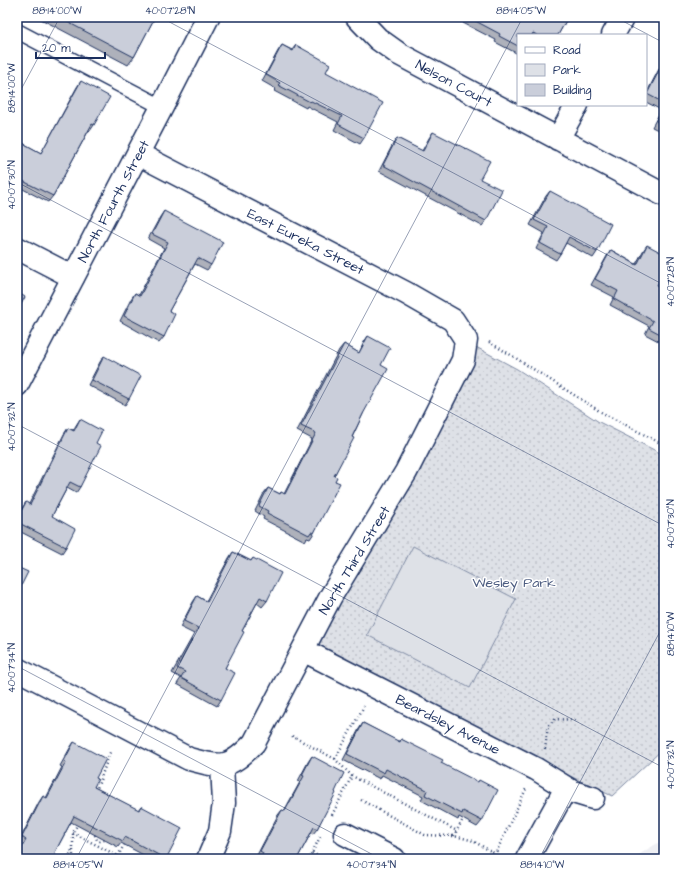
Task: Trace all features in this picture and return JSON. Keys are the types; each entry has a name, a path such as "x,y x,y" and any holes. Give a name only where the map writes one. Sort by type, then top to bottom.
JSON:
{"street":[{"name":"North Fourth Street","path":"17,385 208,17"},
{"name":"Nelson Court","path":"357,17 378,39 399,54 664,195"},
{"path":"614,34 623,17"},
{"path":"558,139 575,106"},
{"name":"East Eureka Street","path":"138,154 413,297 453,320 466,340"},
{"path":"17,248 73,277"},
{"name":"North Third Street","path":"222,766 242,756 254,743 331,596 406,472 463,360 466,340"},
{"name":"Beardsley Avenue","path":"303,650 536,769 573,792 593,798"},
{"path":"17,669 189,759 222,766 224,803 220,831 208,859"},
{"path":"527,859 566,788"},
{"path":"345,834 394,859"}],"lane":[{"path":"17,31 162,108"}],"path":[{"path":"466,340 485,340 601,412 664,445"},
{"path":"335,759 364,706"},
{"path":"544,751 548,726 555,719 575,720"},
{"path":"292,736 335,759 352,776 457,830"},
{"path":"94,793 111,750"},
{"path":"493,859 529,783"},
{"path":"361,800 425,835 454,836 471,840 496,854"},
{"path":"454,836 463,819"},
{"path":"73,859 74,833 80,820"},
{"path":"74,833 124,859"},
{"path":"95,835 98,840"},
{"path":"96,844 98,840"},
{"path":"98,840 105,840"},
{"path":"118,856 124,844"},
{"path":"68,859 73,848"},
{"path":"312,853 324,859"}],"shaded area":[{"path":"664,839 664,859 632,859"}],"green space":[{"name":"Wesley Park","path":"474,346 517,369 599,422 664,455 664,748 612,796 303,649"},
{"path":"413,546 516,599 470,688 367,635"}],"building":[{"path":"58,17 155,17 134,57"},
{"path":"468,17 568,17 559,34 517,34 517,45 499,36 500,34"},
{"path":"282,45 293,51 296,45 330,64 326,72 383,103 364,138 338,124 342,116 311,101 310,102 278,85 280,83 266,75"},
{"path":"663,63 664,64 664,103 647,94"},
{"path":"81,81 110,97 94,125 92,124 53,196 17,178 19,172 17,171 17,145 19,141 41,153"},
{"path":"664,107 664,125 656,121"},
{"path":"433,132 490,161 480,179 502,190 486,221 383,165 397,138 423,151"},
{"path":"550,191 611,224 597,252 569,237 560,254 540,243 548,227 534,220"},
{"path":"164,211 223,242 211,265 198,258 169,311 175,314 164,337 124,316 135,293 140,296 168,242 152,234"},
{"path":"647,245 664,254 664,271 657,285 664,288 664,336 649,328 653,321 614,299 618,291 595,279 611,250 637,265"},
{"path":"17,292 25,297 17,312"},
{"path":"368,336 390,348 381,365 388,369 363,414 352,437 354,438 334,476 337,477 335,481 340,483 314,533 311,532 309,535 267,513 268,511 259,506 268,488 280,494 281,492 285,494 316,433 301,426 344,344 359,353"},
{"path":"104,356 141,376 129,399 92,380"},
{"path":"80,419 102,431 96,443 101,446 80,487 70,482 52,516 75,529 66,547 17,522 17,519 26,502 30,505 68,428 74,431"},
{"path":"233,552 251,561 253,558 281,573 267,601 260,597 242,631 244,632 225,668 235,673 221,700 181,678 185,672 177,668 198,628 184,621 197,596 207,602"},
{"path":"17,567 28,572 17,594"},
{"path":"363,723 400,742 401,739 443,760 441,763 478,782 479,780 498,790 482,821 463,811 462,814 425,795 427,790 386,769 384,773 347,754"},
{"path":"74,742 106,759 96,778 98,779 94,787 139,810 141,806 182,828 166,859 125,837 123,841 74,816 54,854 58,857 57,859 17,859 17,856 26,840 22,837 43,796 47,798 66,762 64,761"},
{"path":"312,756 344,773 335,792 336,793 317,829 314,827 297,859 260,859 263,853 260,851 282,810 285,811 304,776 302,775"}]}
